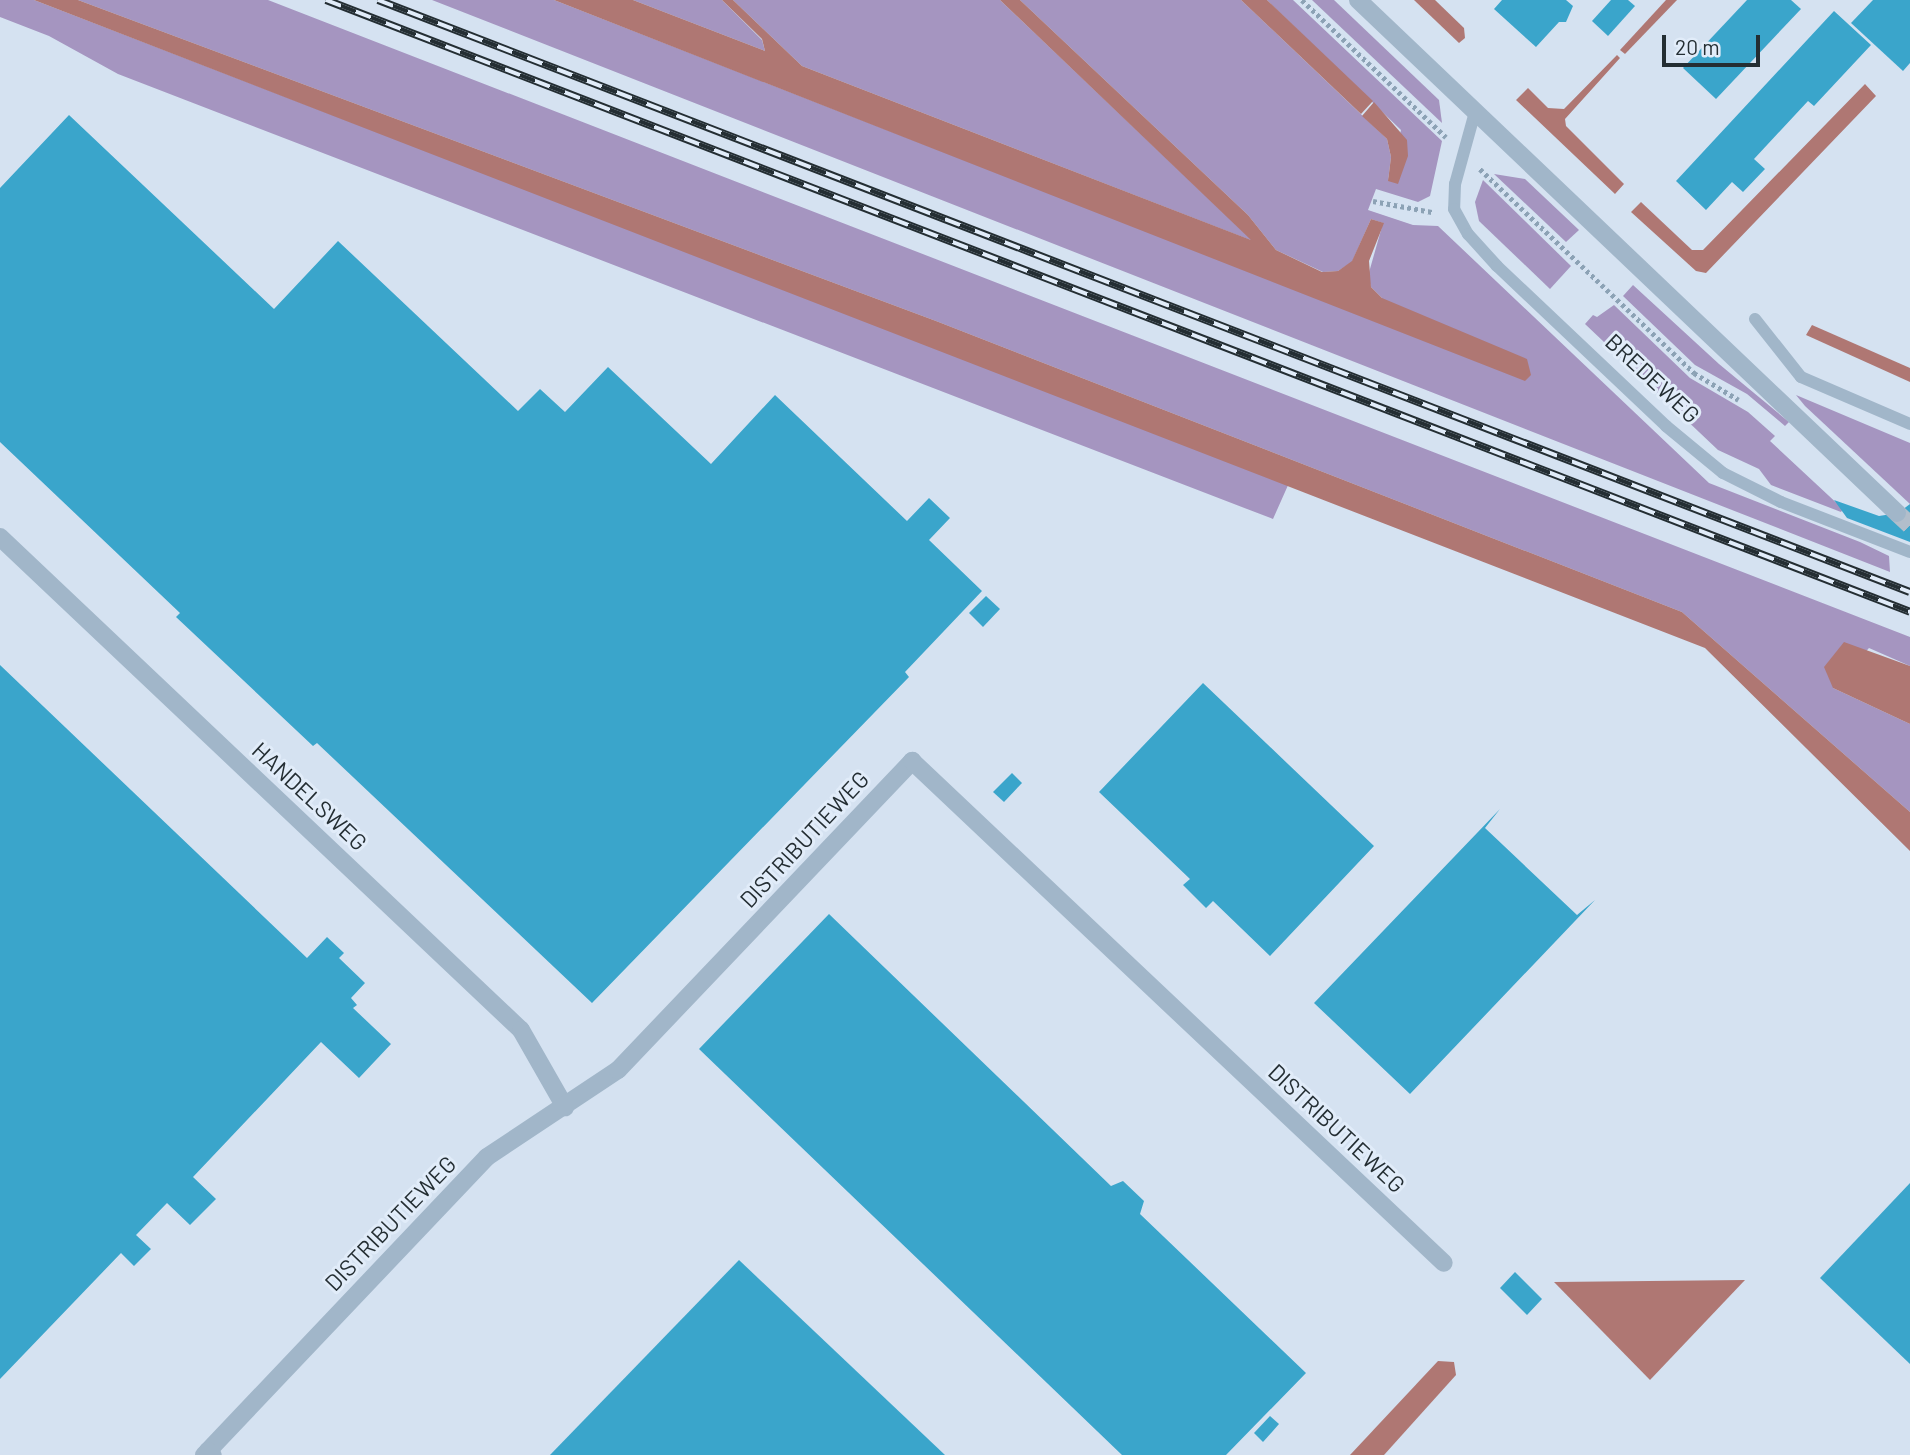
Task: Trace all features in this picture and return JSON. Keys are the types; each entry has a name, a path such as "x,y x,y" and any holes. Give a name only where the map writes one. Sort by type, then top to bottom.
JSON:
{"street":[{"path":"1358,0 1897,513"},
{"name":"HANDELSWEG","path":"0,537 521,1030 565,1107"},
{"name":"DISTRIBUTIEWEG","path":"208,1453 487,1157 618,1070 912,761 1444,1263"}],"lane":[{"path":"1454,209 1475,112"},
{"name":"BREDEWEG","path":"1454,209 1468,234 1497,265 1666,426 1723,473 1761,494 1910,552"},
{"path":"1755,319 1801,377 1910,424"}],"path":[{"name":"BREDEWEG","path":"1302,0 1694,373 1744,402"},
{"path":"1373,201 1415,211 1454,209"}],"shaded area":[{"path":"0,0 34,0 1289,483 1273,519 118,74 49,36 0,17"},
{"path":"34,0 78,0 936,321 1682,612 1910,812 1910,851 1705,648"},
{"path":"78,0 268,0 1910,637 1910,666 1869,648 1833,688 1910,724 1910,812 1682,612 936,321"},
{"path":"432,0 554,0 1341,307 1382,298 1371,287 1368,276 1383,223 1371,219 1352,262 1338,271 1323,272 1276,250 1248,215 1020,0 1241,0 1387,139 1391,157 1388,181 1401,130 1267,0 1293,0 1442,141 1430,196 1418,202 1376,189 1368,210 1413,225 1438,226 1709,483 1889,556 1890,572"},
{"path":"554,0 633,0 765,51 762,39 722,0 733,0 802,66 1251,240 1000,0 1020,0 1248,215 1276,250 1322,272 1338,271 1352,261 1371,219 1384,223 1369,261 1371,287 1382,298 1527,359 1531,375 1525,381"},
{"path":"633,0 722,0 762,40 765,51"},
{"path":"733,0 1000,0 1253,241 802,66"},
{"path":"1241,0 1267,0 1373,101 1361,114"},
{"path":"1312,0 1334,0 1439,100 1442,123"},
{"path":"1414,0 1435,0 1464,28 1465,38 1459,43"},
{"path":"1666,0 1677,0 1625,54 1620,50"},
{"path":"1617,55 1620,58 1565,119 1566,126 1624,184 1615,194 1516,100 1528,88 1548,108 1564,109"},
{"path":"1865,84 1876,96 1706,273 1696,271 1631,212 1641,202 1692,250 1703,250"},
{"path":"1374,102 1407,140 1408,156 1398,184 1388,181 1391,157 1387,139 1362,116"},
{"path":"1494,174 1525,179 1579,230 1566,242"},
{"path":"1483,180 1571,266 1550,289 1479,221 1475,202"},
{"path":"1633,285 1719,364 1789,422 1785,426 1747,394 1695,365 1623,296"},
{"path":"1614,305 1690,378 1748,412 1775,436 1770,441 1843,509 1841,512 1771,485 1759,469 1718,450 1585,324 1593,315 1597,317"},
{"path":"1812,325 1910,368 1910,382 1806,335"},
{"path":"1796,395 1910,443 1910,504 1805,406"},
{"path":"1844,642 1910,666 1910,724 1833,688 1824,667"},
{"path":"1745,1280 1650,1380 1554,1282"},
{"path":"1438,1361 1454,1362 1456,1375 1384,1455 1350,1455"}],"building":[{"path":"1502,0 1566,0 1573,6 1566,22 1559,22 1536,47 1494,9"},
{"path":"1611,0 1628,0 1635,6 1608,36 1592,21"},
{"path":"1747,0 1791,0 1801,9 1716,99 1683,68"},
{"path":"1873,0 1910,0 1910,63 1903,71 1851,23"},
{"path":"1834,11 1871,45 1814,106 1808,101 1754,159 1765,169 1743,192 1732,182 1706,210 1676,181"},
{"path":"69,115 274,309 338,241 518,411 540,389 565,412 608,367 711,464 775,395 907,521 929,498 950,518 929,540 982,591 905,672 909,677 592,1003 317,743 313,746 176,617 180,613 0,442 0,188"},
{"path":"1834,500 1879,516 1898,513 1910,504 1910,542 1847,518"},
{"path":"986,596 1000,609 983,627 969,613"},
{"path":"0,665 307,958 327,937 344,953 339,958 365,983 351,998 357,1005 353,1008 391,1044 359,1078 321,1042 193,1177 216,1199 190,1225 167,1203 136,1235 151,1249 134,1266 121,1253 0,1379"},
{"path":"1203,683 1374,846 1270,956 1213,901 1206,908 1183,885 1190,879 1099,792"},
{"path":"1012,773 1022,783 1004,802 993,792"},
{"path":"1500,809 1485,828 1577,915 1595,900 1410,1094 1314,1003"},
{"path":"829,914 1111,1186 1123,1181 1144,1201 1140,1214 1306,1373 1226,1455 1122,1455 699,1049"},
{"path":"1910,1183 1910,1364 1820,1278"},
{"path":"739,1260 945,1455 550,1455"},
{"path":"1515,1272 1542,1299 1527,1315 1500,1288"},
{"path":"1270,1416 1279,1424 1263,1442 1254,1433"}],"tunnel":[{"path":"1897,513 1910,525"}],"railway":[{"path":"326,0 1910,612"},
{"path":"378,0 1910,592"}]}
